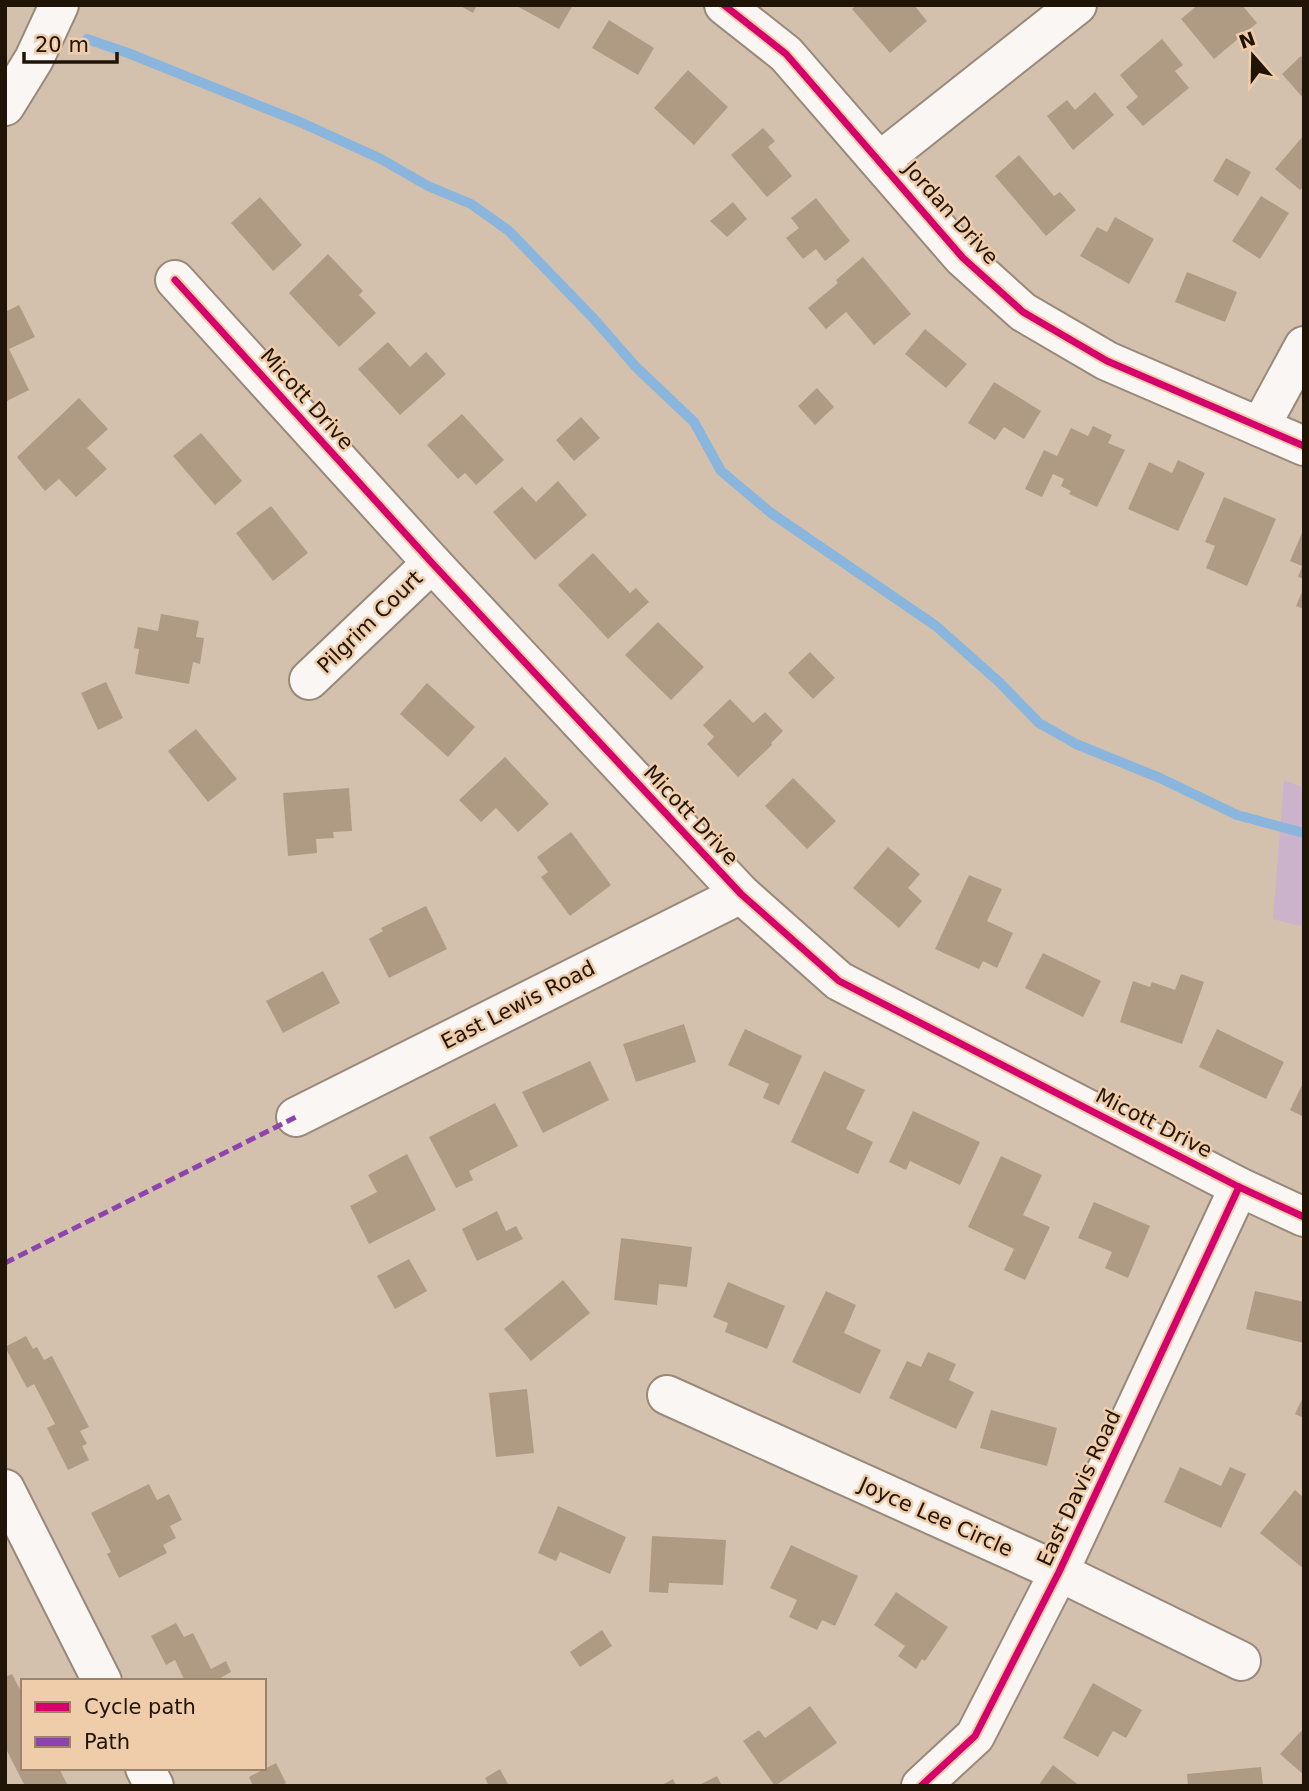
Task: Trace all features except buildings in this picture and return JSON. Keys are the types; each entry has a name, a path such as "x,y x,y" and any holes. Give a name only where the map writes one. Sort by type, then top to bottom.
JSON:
{"street":[{"path":"5,106 34,59 59,5"},
{"name":"Jordan Drive","path":"724,5 786,54 962,258 1023,312 1107,360 1304,446"},
{"path":"880,161 1077,5"},
{"name":"Micott Drive","path":"175,281 432,563 741,894 839,981 1239,1187 1304,1217"},
{"path":"1260,427 1304,346"},
{"name":"Pilgrim Court","path":"309,680 432,563"},
{"name":"East Lewis Road","path":"296,1117 741,894"},
{"name":"East Davis Road","path":"922,1786 975,1736 1059,1572 1239,1187"},
{"name":"Joyce Lee Circle","path":"667,1395 1059,1572 1241,1661"},
{"path":"5,1489 101,1679"},
{"path":"146,1770 154,1786"}],"shaded area":[{"path":"1284,780 1304,788 1304,927 1273,919"}],"waterway":[{"path":"87,39 300,122 381,159 428,186 471,204 509,231 636,367 694,422 721,471 771,513 936,626 999,682 1039,723 1076,744 1160,778 1237,815 1304,833"}],"marked path":[{"path":"5,1263 296,1117"}],"cycle path":[{"path":"724,5 786,54 963,258 1023,312 1107,361 1304,446"},
{"path":"175,280 432,563 741,894 839,981 1239,1187 1304,1217"},
{"path":"921,1786 975,1736 1059,1572 1239,1187"}]}
